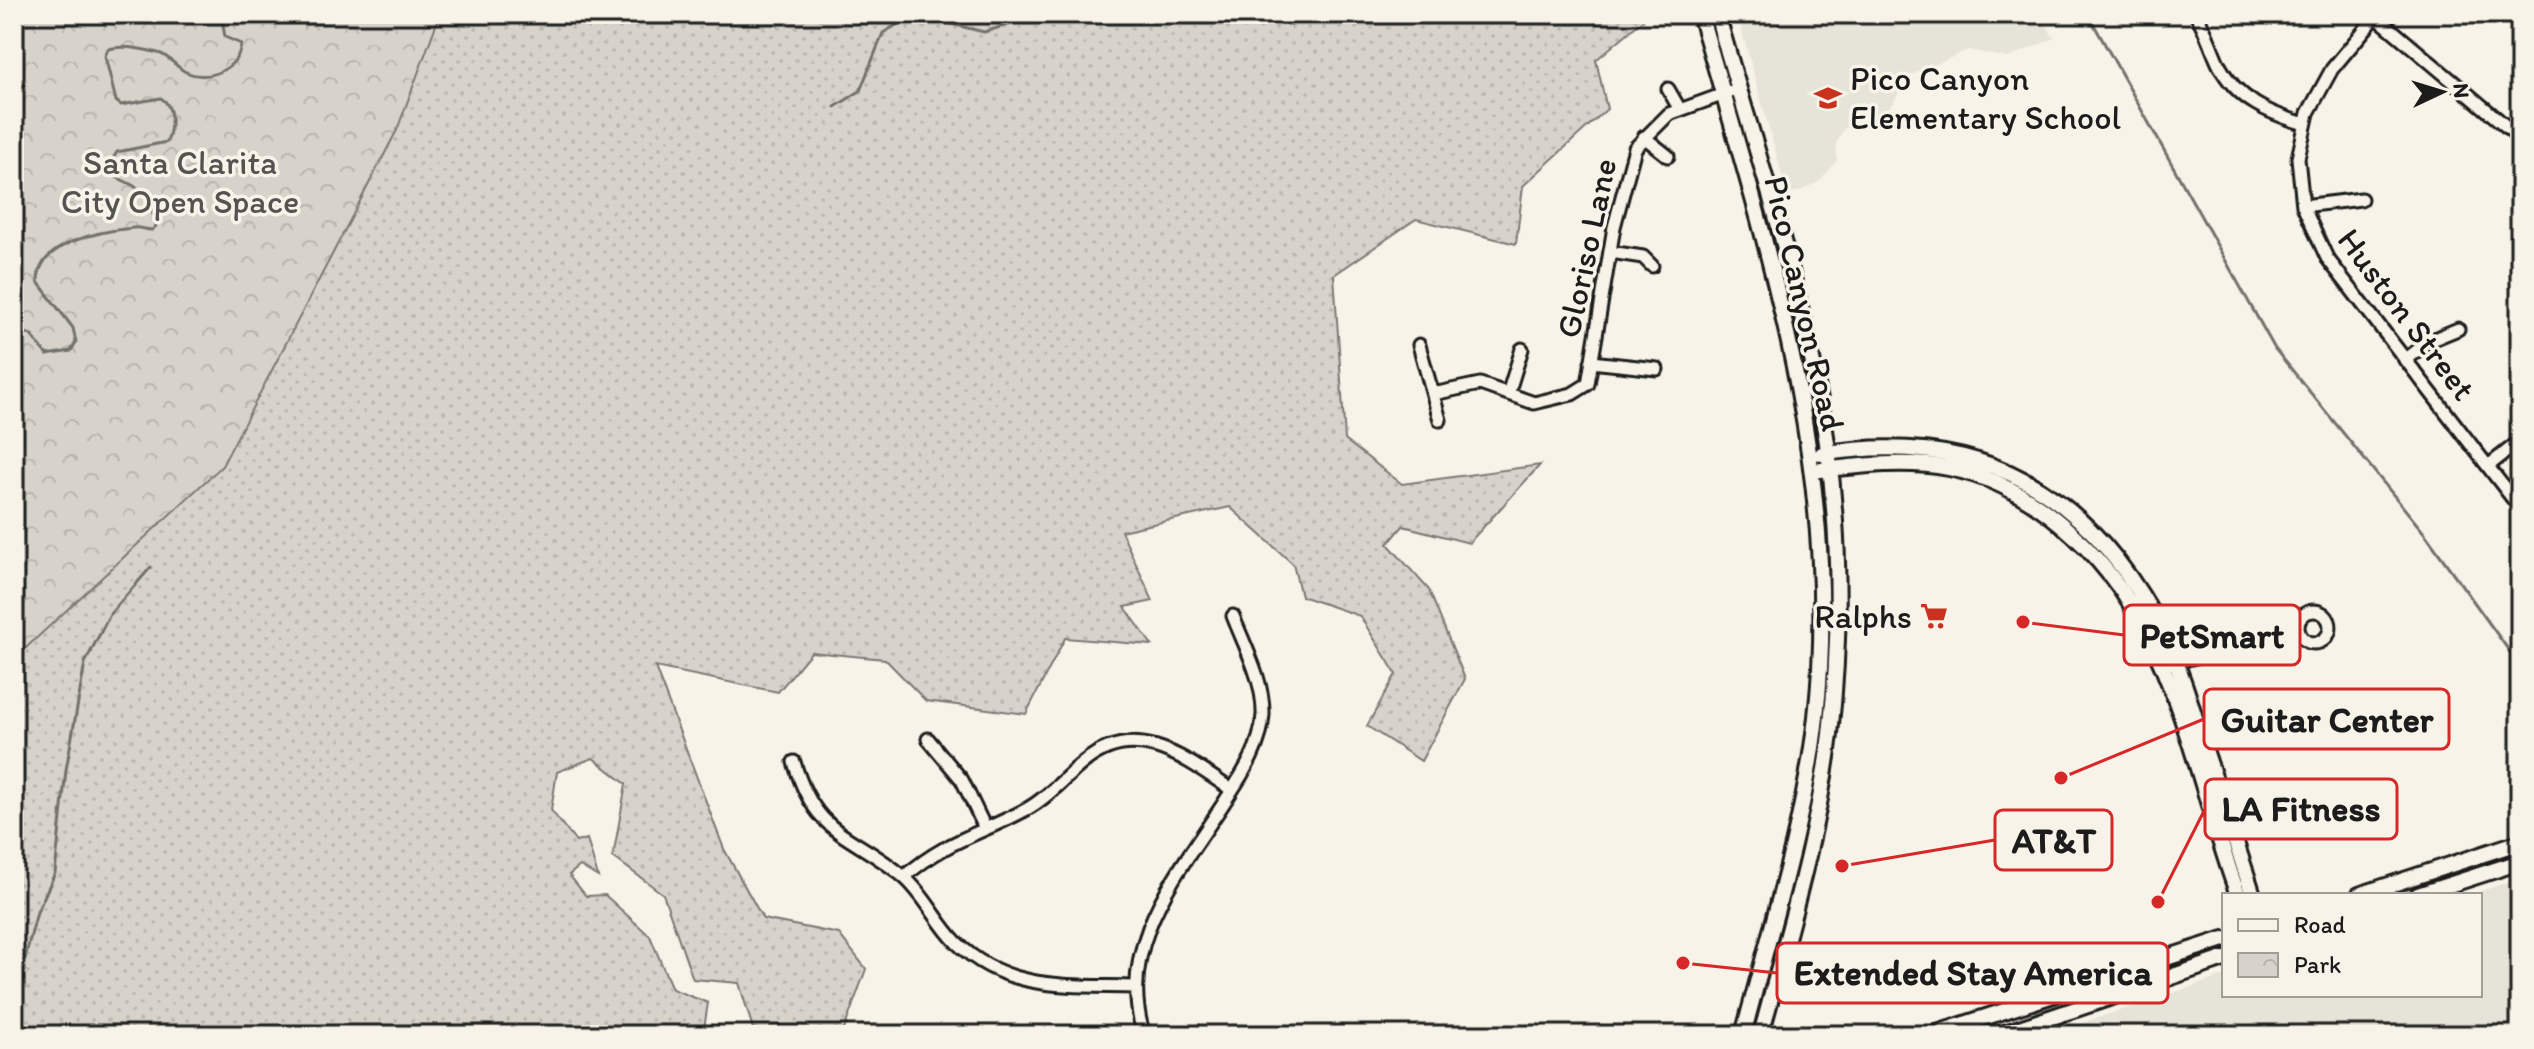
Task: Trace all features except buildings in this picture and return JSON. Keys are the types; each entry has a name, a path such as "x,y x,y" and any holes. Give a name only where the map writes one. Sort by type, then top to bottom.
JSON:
{"main road":[{"name":"Pico Canyon Road","path":"1700,14 1793,352 1811,464 1821,595 1816,719 1795,833 1743,1035"},
{"name":"Pico Canyon Road","path":"1717,14 1807,340 1830,469 1836,611 1830,736 1816,816 1761,1035"},
{"path":"1811,464 1828,453 1889,447 1939,450 2017,476 2043,490 2086,525 2119,563 2146,602 2252,893"},
{"path":"1811,464 1830,469 1866,464 1947,468 1978,475 2022,496 2071,534 2101,565 2168,663 2237,893"},
{"path":"2365,893 2520,842"},
{"path":"2424,893 2520,862"},
{"path":"1931,1035 2222,940"},
{"path":"1999,1035 2222,960"}],"street":[{"path":"2196,14 2219,65 2237,90 2270,113 2305,124"},
{"path":"2375,15 2520,138"},
{"name":"Huston Street","path":"2375,15 2332,69 2314,99 2298,158 2303,206 2327,258 2520,508"},
{"path":"1668,89 1679,108"},
{"name":"Gloriso Lane","path":"1508,394 1521,401 1540,403 1572,394 1588,384 1610,252 1630,161 1644,137 1679,108 1738,89"},
{"path":"1644,137 1668,156"},
{"path":"2303,206 2361,199"},
{"path":"1610,252 1643,257 1652,266"},
{"path":"2405,360 2429,341 2458,329"},
{"path":"1419,345 1440,420"},
{"path":"1433,394 1480,384 1508,394 1522,349"},
{"path":"1591,362 1657,369"},
{"path":"2488,466 2520,441"},
{"path":"1144,1035 1135,987 1139,954 1148,925 1255,751 1263,715 1260,687 1233,616"},
{"path":"2168,663 2298,632"},
{"path":"928,739 962,780 985,828"},
{"path":"904,877 930,854 1028,809 1092,756 1118,744 1143,743 1166,748 1232,790"},
{"path":"794,762 807,796 820,815 854,846 904,877 959,944 1006,974 1050,986 1135,987"}],"shaded area":[{"name":"Pico Canyon Elementary School","path":"1737,14 2040,14 2054,38 2008,58 1968,50 1909,76 1879,126 1864,121 1844,129 1836,143 1837,160 1820,181 1798,192 1787,193"},
{"path":"2520,878 2520,1035 2046,1035 2222,977 2222,997 2482,997 2482,893 2475,893"}],"green space":[{"path":"14,14 1650,14 1596,60 1607,109 1523,186 1516,244 1416,219 1334,275 1345,440 1402,484 1540,465 1469,543 1403,526 1388,544 1429,590 1465,679 1421,761 1367,726 1396,674 1360,616 1301,596 1293,564 1230,507 1121,531 1153,601 1125,607 1152,645 1065,638 1026,714 926,701 885,659 811,652 778,692 655,667 724,849 763,919 839,934 866,969 842,1035 755,1035 739,983 693,979 663,894 613,857 626,784 593,758 557,772 551,810 576,842 587,839 598,877 580,866 569,875 586,896 605,895 650,936 672,989 708,1003 703,1035 14,1035"},
{"name":"Santa Clarita City Open Space","path":"14,14 440,14 397,130 222,466 14,659"}],"waterway":[{"path":"14,329 31,335 47,355 71,351 76,342 73,328 38,282 41,268 48,257 59,248 89,236 133,228 152,230 156,226 145,195 118,178 111,162 117,152 167,142 171,124 169,107 161,98 121,105 116,101 105,56 108,49 126,47 152,52 165,56 184,71 211,75 234,61 241,44 225,37 221,14"},
{"path":"835,107 860,91 883,33 903,21 947,23 984,32 1044,14"},
{"path":"2088,14 2275,349 2425,534 2520,666"},
{"path":"14,371 22,377 25,393 14,407"},
{"path":"21,1035 21,974 37,912 55,873 66,770 85,663 110,614 151,567"}],"place":[{"name":"Pico Canyon Elementary School","path":"1828,98"},
{"name":"Ralphs","path":"1934,616"},
{"name":"PetSmart","path":"2023,622"},
{"name":"Guitar Center","path":"2061,778"},
{"name":"AT&T","path":"1842,866"},
{"name":"LA Fitness","path":"2158,902"},
{"name":"Extended Stay America","path":"1683,963"}]}
